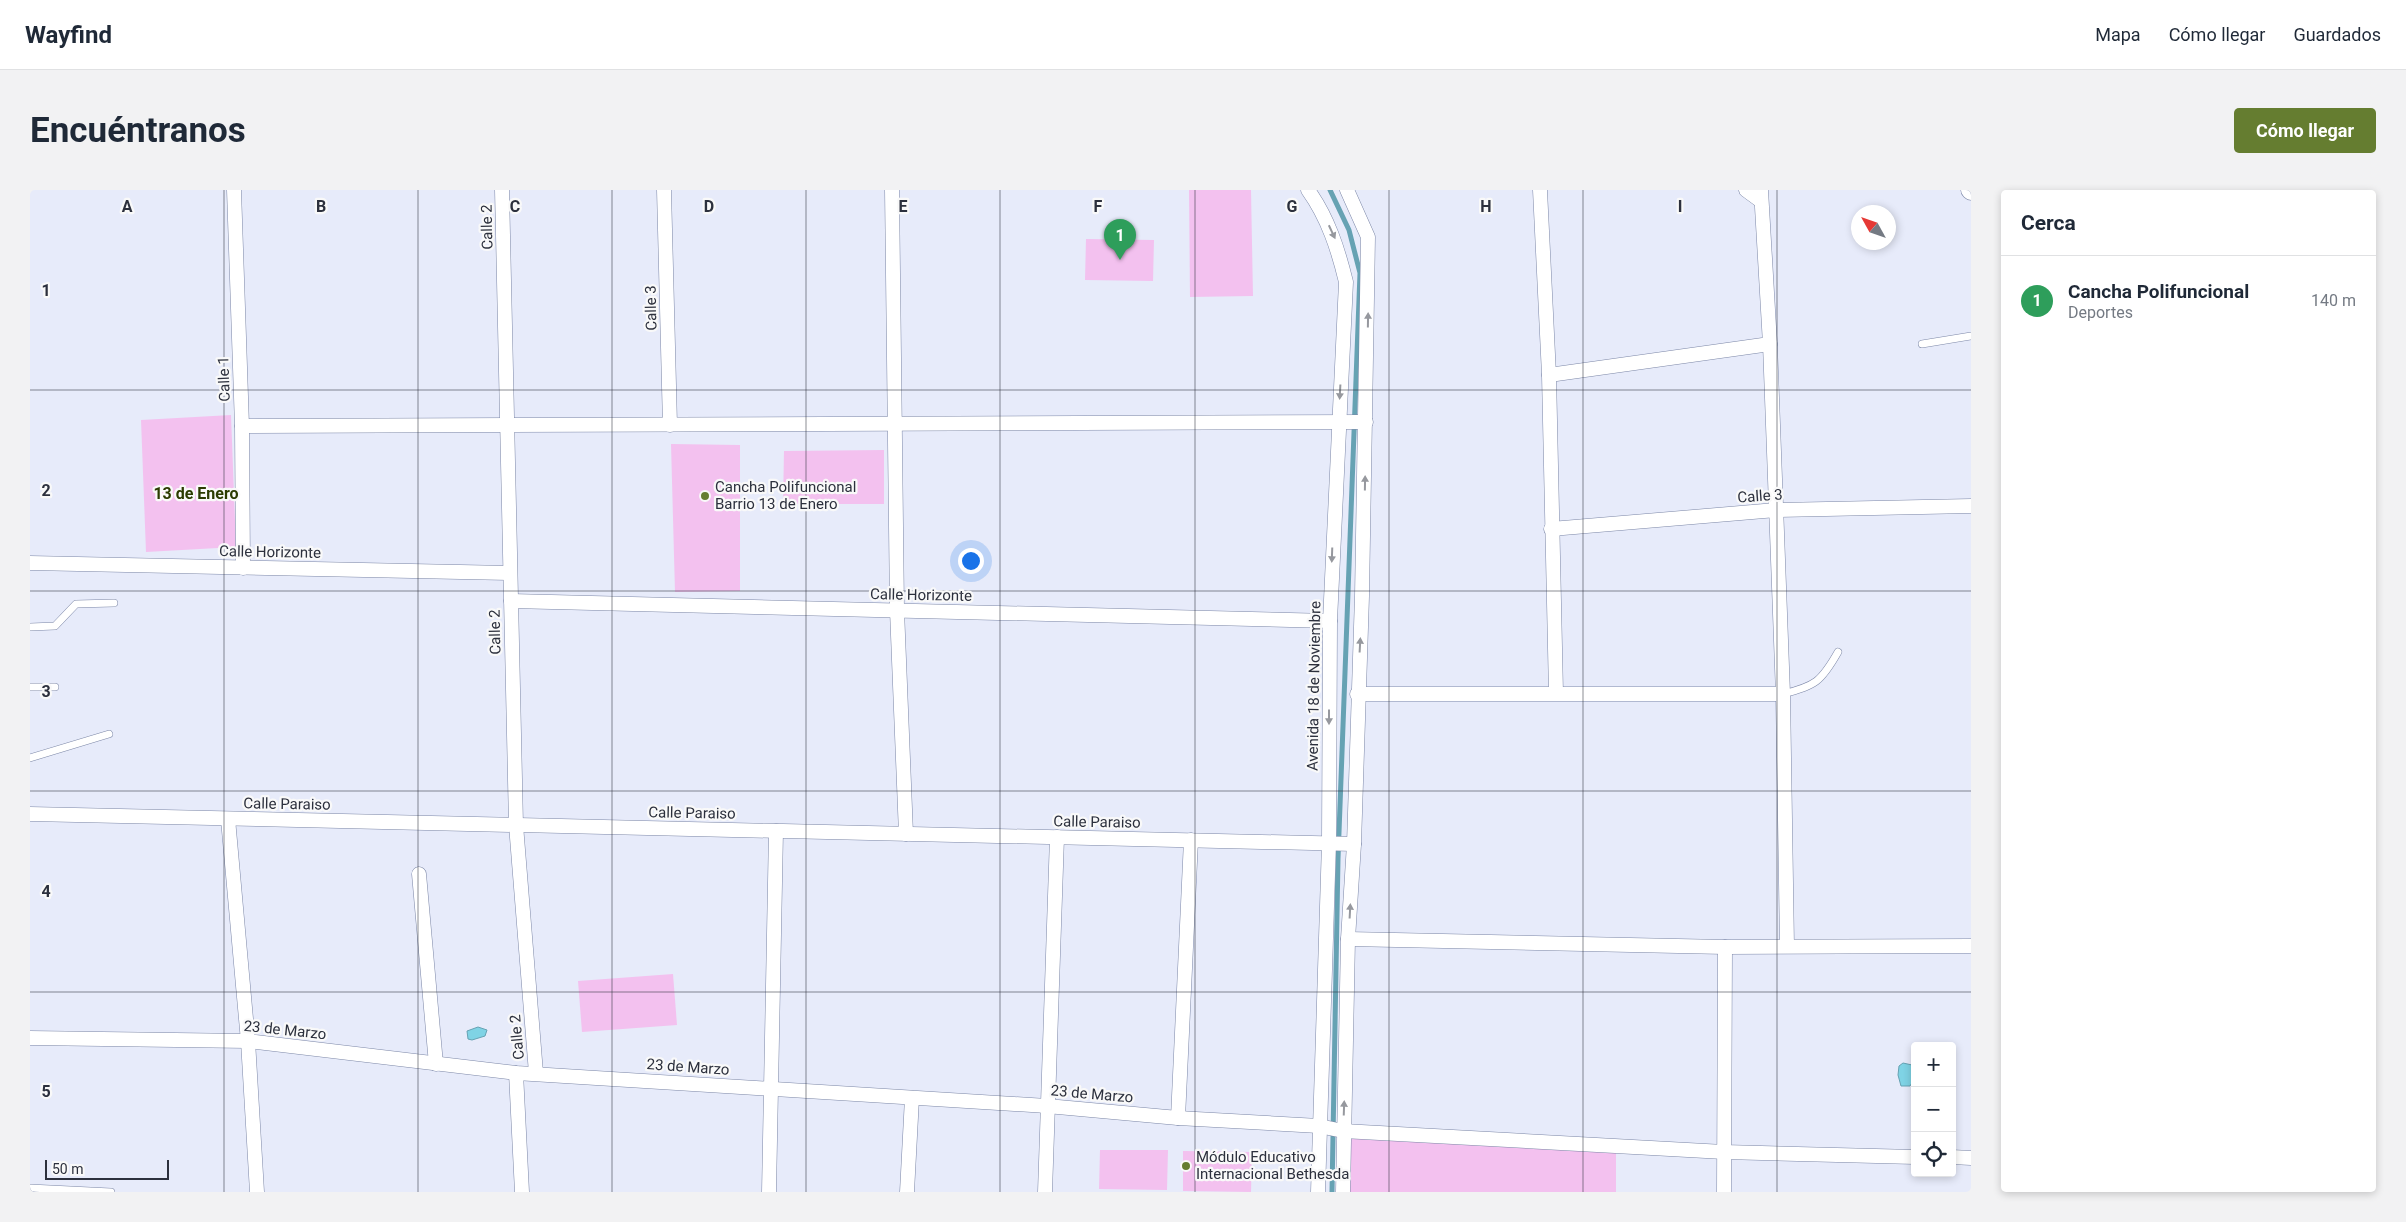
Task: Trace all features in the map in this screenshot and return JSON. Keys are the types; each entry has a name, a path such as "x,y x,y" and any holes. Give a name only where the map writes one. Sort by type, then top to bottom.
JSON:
{"street":[{"name":"Calle 1","path":"234,190 242,426 243,568"},
{"name":"Calle 2","path":"502,190 516,825 536,1073"},
{"name":"Calle 3","path":"664,190 670,425"},
{"path":"892,190 897,610 906,834"},
{"name":"Avenida 18 de Noviembre","path":"1308,190 1319,205 1336,242 1346,282 1352,423 1357,694 1341,843 1331,1129 1343,1192"},
{"name":"Avenida 18 de Noviembre","path":"1318,1192 1331,1129 1348,939 1341,843 1330,621 1352,423 1368,236 1347,190"},
{"path":"1540,190 1549,376 1556,693"},
{"path":"1746,190 1761,196 1770,344 1783,694 1787,946"},
{"path":"1549,376 1770,344"},
{"path":"242,426 1352,423"},
{"name":"Calle 3","path":"1552,529 1776,510 1971,506"},
{"name":"Calle Horizonte","path":"30,563 509,573"},
{"name":"Calle Horizonte","path":"511,601 1330,621"},
{"path":"1357,694 1783,694"},
{"name":"Calle Paraiso","path":"30,814 1341,843"},
{"path":"228,819 248,1042 256,1192"},
{"path":"769,1192 776,831"},
{"path":"1045,1192 1057,837"},
{"path":"1178,1118 1191,840"},
{"path":"419,874 436,1064"},
{"path":"1348,939 1725,946 1971,946"},
{"path":"1724,1192 1725,946"},
{"name":"23 de Marzo","path":"30,1038 248,1042 516,1073 1048,1106 1331,1129 1724,1152 1911,1157"},
{"path":"516,1073 522,1192"},
{"path":"907,1192 912,1098"},
{"path":"1956,1157 1971,1158"}],"lane":[{"path":"1922,344 1971,336"},
{"path":"30,627 54,626 76,604 114,603"},
{"path":"1783,694 1808,688 1818,681 1838,652"},
{"path":"30,687 55,687"},
{"path":"30,758 109,734"},
{"path":"30,1188 111,1192"}],"shaded area":[{"path":"1189,190 1251,190 1253,296 1190,297"},
{"path":"1086,239 1154,240 1153,281 1085,280"},
{"path":"231,415 236,547 146,552 141,420"},
{"path":"671,444 740,445 740,591 675,592"},
{"path":"884,450 884,504 783,504 784,451"},
{"path":"673,974 677,1025 582,1032 578,981"},
{"path":"1338,1138 1616,1147 1616,1192 1338,1192"},
{"path":"1100,1150 1168,1150 1167,1190 1099,1189"},
{"path":"1183,1151 1252,1152 1251,1192 1183,1191"}],"water":[{"path":"478,1027 487,1030 485,1036 472,1040 468,1039 467,1031"},
{"path":"1903,1063 1911,1065 1910,1086 1901,1086 1898,1075 1899,1066"}],"waterway":[{"path":"1330,190 1349,230 1360,273 1338,859 1332,1192"}],"place":[{"name":"Cancha Polifuncional","path":"1120,260"},
{"name":"Cancha Polifuncional Barrio 13 de Enero","path":"705,496"},
{"name":"Módulo Educativo Internacional Bethesda","path":"1186,1166"}],"district":[{"name":"13 de Enero","path":"196,493"}]}
